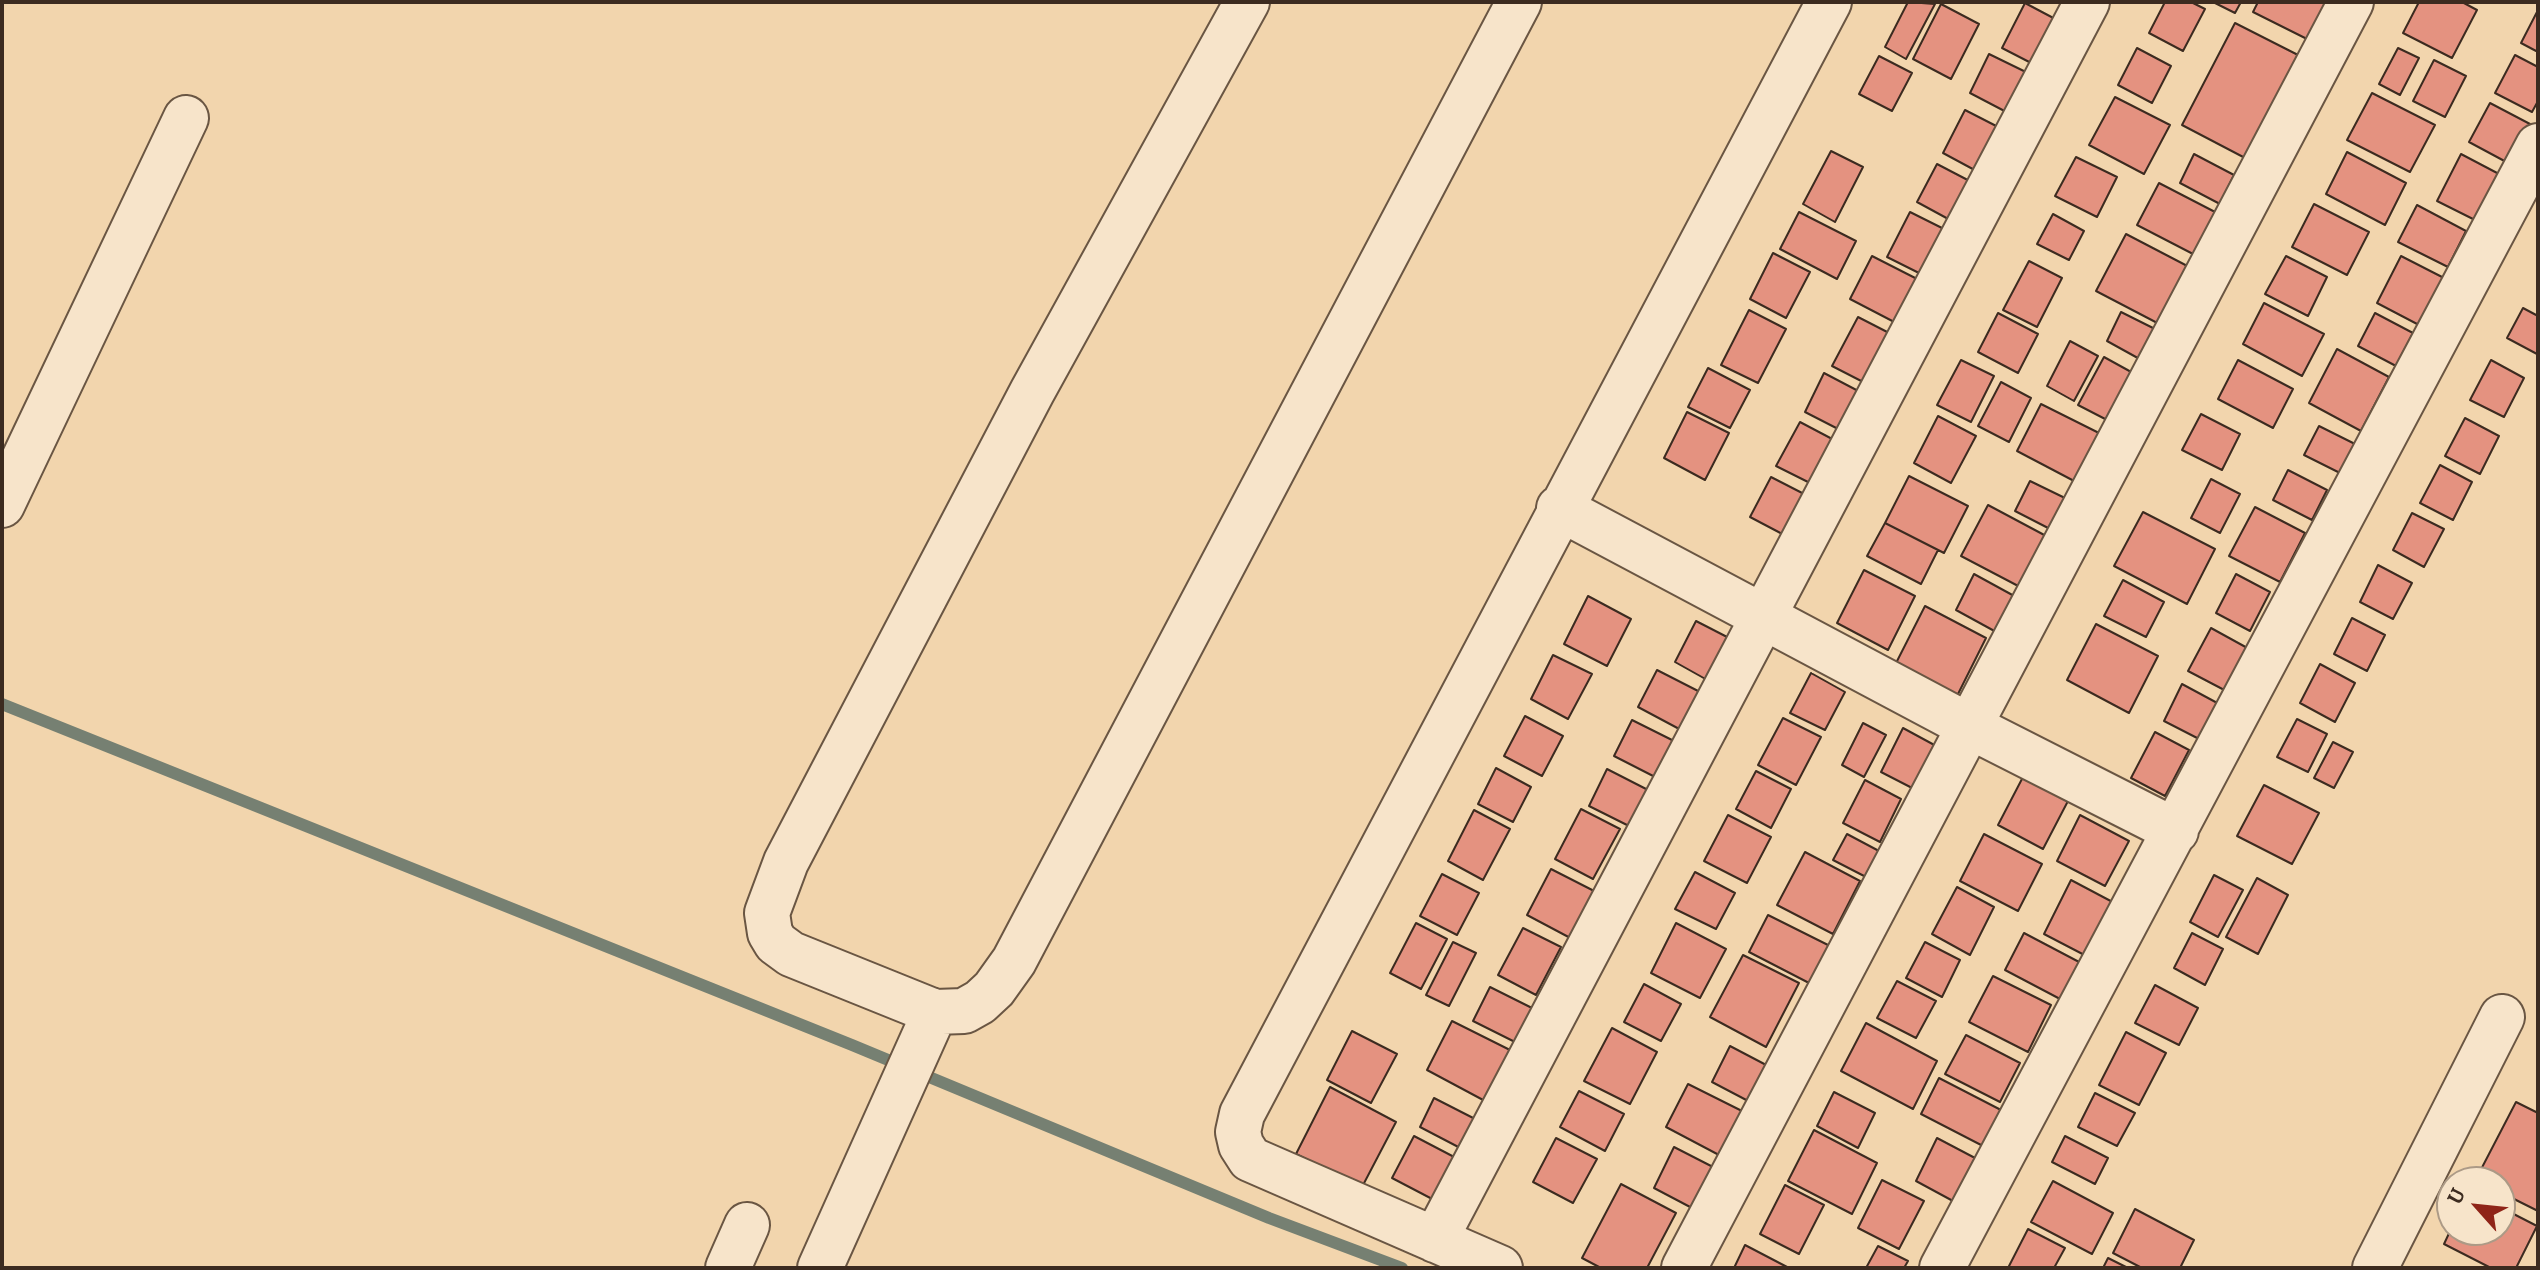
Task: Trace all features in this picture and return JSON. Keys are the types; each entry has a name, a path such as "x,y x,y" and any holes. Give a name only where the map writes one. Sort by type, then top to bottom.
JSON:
{"street":[{"path":"929,1027 791,954 776,943 770,933 767,913 786,862 1032,392 1247,2"},
{"path":"1500,1268 1250,1159 1241,1145 1238,1132 1249,1098 1829,2"},
{"path":"1435,1240 2087,2"},
{"path":"1684,1268 2351,2"},
{"path":"820,1268 929,1027 980,1002 994,989 1014,961 1509,5"},
{"path":"2,505 186,118"},
{"path":"1942,1268 2538,146"},
{"path":"1559,508 1969,726 2176,831"},
{"path":"2375,1268 2502,1017"},
{"path":"728,1268 747,1225"}],"building":[{"path":"1908,2 1935,4 1906,59 1885,47"},
{"path":"2165,2 2191,2 2205,9 2183,51 2149,33"},
{"path":"2213,2 2241,2 2235,13"},
{"path":"2258,2 2327,4 2309,40 2253,12"},
{"path":"2419,2 2462,2 2477,10 2452,58 2403,33"},
{"path":"2025,3 2059,21 2037,66 2002,48"},
{"path":"1941,4 1979,24 1951,79 1913,59"},
{"path":"2538,10 2538,52 2521,43"},
{"path":"2235,23 2300,56 2247,159 2182,125"},
{"path":"2137,48 2171,66 2152,103 2118,85"},
{"path":"2398,48 2419,58 2400,95 2379,84"},
{"path":"1989,54 2034,76 2014,116 1970,93"},
{"path":"2515,55 2538,67 2538,101 2532,112 2495,93"},
{"path":"1879,56 1912,73 1892,111 1859,94"},
{"path":"2434,60 2466,76 2445,117 2413,101"},
{"path":"2372,93 2435,125 2410,172 2347,140"},
{"path":"2115,97 2170,125 2144,174 2089,145"},
{"path":"2490,103 2530,124 2510,164 2469,142"},
{"path":"1965,110 2004,130 1982,174 1943,153"},
{"path":"1831,151 1863,167 1835,222 1803,204"},
{"path":"2347,152 2406,183 2385,225 2326,194"},
{"path":"2194,154 2234,175 2220,204 2180,183"},
{"path":"2461,154 2499,174 2475,220 2437,201"},
{"path":"2076,157 2117,177 2097,217 2055,196"},
{"path":"1937,164 1983,188 1963,227 1917,202"},
{"path":"2159,183 2217,213 2195,255 2137,225"},
{"path":"2314,204 2369,232 2347,275 2292,247"},
{"path":"2417,205 2466,231 2448,267 2398,242"},
{"path":"1799,212 1856,241 1837,279 1780,249"},
{"path":"1910,212 1948,231 1925,276 1887,257"},
{"path":"2053,214 2084,231 2069,260 2037,244"},
{"path":"2126,234 2195,270 2165,327 2096,291"},
{"path":"1773,253 1810,272 1786,318 1750,299"},
{"path":"1872,256 1923,282 1900,325 1850,299"},
{"path":"2286,256 2327,277 2308,316 2265,294"},
{"path":"2401,256 2444,278 2419,325 2377,303"},
{"path":"2029,261 2062,278 2037,327 2003,310"},
{"path":"2264,303 2324,334 2302,376 2243,344"},
{"path":"2523,308 2538,316 2537,354 2507,338"},
{"path":"1749,310 1786,329 1758,383 1721,365"},
{"path":"2121,312 2161,332 2145,362 2107,341"},
{"path":"1998,313 2038,334 2018,373 1978,352"},
{"path":"2375,313 2413,333 2396,366 2358,346"},
{"path":"1858,317 1895,336 1869,385 1832,366"},
{"path":"2070,341 2098,356 2074,401 2047,386"},
{"path":"2337,349 2389,377 2361,431 2309,403"},
{"path":"2104,357 2133,373 2109,421 2078,405"},
{"path":"1961,360 1994,376 1971,422 1937,405"},
{"path":"2238,360 2293,389 2273,428 2218,399"},
{"path":"2491,360 2524,378 2504,417 2470,400"},
{"path":"1708,368 1750,390 1730,428 1688,407"},
{"path":"1824,373 1864,394 1844,432 1805,412"},
{"path":"2001,382 2031,398 2009,442 1978,426"},
{"path":"2041,404 2101,434 2076,482 2017,451"},
{"path":"1687,412 1729,433 1705,480 1664,458"},
{"path":"2201,414 2240,434 2222,470 2182,450"},
{"path":"1938,416 1976,436 1951,483 1914,463"},
{"path":"2465,418 2499,436 2480,474 2445,456"},
{"path":"1800,422 1836,441 1814,485 1776,466"},
{"path":"2319,426 2357,445 2342,474 2304,455"},
{"path":"2440,465 2472,482 2453,520 2420,503"},
{"path":"2288,470 2327,490 2312,520 2273,500"},
{"path":"1909,476 1968,506 1944,553 1885,523"},
{"path":"1771,477 1808,496 1788,537 1750,517"},
{"path":"2211,479 2240,494 2220,533 2191,518"},
{"path":"2030,481 2067,499 2052,530 2015,511"},
{"path":"1988,505 2048,537 2022,588 1961,556"},
{"path":"2255,507 2305,533 2280,582 2229,556"},
{"path":"2143,512 2215,549 2187,604 2114,566"},
{"path":"2412,513 2444,529 2424,567 2393,550"},
{"path":"1885,523 1938,550 1921,584 1867,556"},
{"path":"2378,565 2412,583 2393,619 2360,602"},
{"path":"1864,570 1915,596 1888,650 1837,623"},
{"path":"1974,574 2016,597 1998,633 1956,610"},
{"path":"2236,574 2270,592 2250,631 2216,613"},
{"path":"2123,580 2164,602 2146,637 2104,616"},
{"path":"1588,596 1631,619 1607,666 1564,644"},
{"path":"1925,606 1986,638 1955,700 1893,669"},
{"path":"2352,618 2385,635 2367,671 2334,654"},
{"path":"1696,621 1731,639 1709,681 1675,662"},
{"path":"2096,624 2158,656 2129,713 2067,680"},
{"path":"2211,628 2251,650 2230,693 2188,671"},
{"path":"1553,655 1592,674 1568,719 1531,699"},
{"path":"2320,664 2355,683 2335,722 2300,703"},
{"path":"1657,670 1702,693 1683,731 1638,707"},
{"path":"1811,673 1845,692 1825,730 1790,713"},
{"path":"2182,684 2221,705 2203,741 2164,721"},
{"path":"1525,716 1563,736 1542,776 1504,756"},
{"path":"1783,718 1821,737 1796,785 1758,765"},
{"path":"2297,719 2327,734 2308,772 2277,757"},
{"path":"1632,720 1678,743 1659,779 1614,756"},
{"path":"1863,723 1886,735 1864,777 1842,765"},
{"path":"1903,728 1938,747 1916,790 1881,772"},
{"path":"2155,732 2189,750 2165,796 2131,778"},
{"path":"2333,742 2353,752 2334,788 2314,778"},
{"path":"1496,768 1531,787 1513,822 1478,804"},
{"path":"1607,769 1650,791 1631,827 1589,806"},
{"path":"1756,771 1791,789 1771,828 1736,809"},
{"path":"2023,777 2068,801 2043,849 1998,825"},
{"path":"1865,780 1901,799 1880,842 1843,823"},
{"path":"2264,785 2319,813 2292,864 2237,836"},
{"path":"1581,809 1620,829 1593,879 1555,859"},
{"path":"1474,810 1510,829 1483,880 1448,861"},
{"path":"1728,815 1771,837 1747,883 1704,861"},
{"path":"2080,815 2129,841 2105,886 2057,861"},
{"path":"1847,834 1879,851 1866,877 1833,860"},
{"path":"1984,834 2042,864 2018,911 1960,881"},
{"path":"1805,852 1860,881 1833,934 1777,905"},
{"path":"1551,869 1600,894 1576,941 1527,915"},
{"path":"1695,872 1735,893 1716,929 1675,909"},
{"path":"1442,874 1479,893 1457,935 1420,916"},
{"path":"2214,875 2243,890 2218,937 2190,922"},
{"path":"2257,878 2288,895 2258,954 2226,937"},
{"path":"2071,880 2122,907 2094,960 2044,934"},
{"path":"1957,887 1994,907 1970,955 1932,934"},
{"path":"1768,915 1830,946 1811,984 1749,952"},
{"path":"1416,923 1447,939 1421,989 1390,973"},
{"path":"1676,923 1726,949 1700,998 1651,973"},
{"path":"1523,928 1561,947 1536,995 1498,975"},
{"path":"2024,933 2081,963 2062,1000 2005,970"},
{"path":"2192,933 2223,949 2205,985 2174,968"},
{"path":"1453,942 1476,953 1449,1006 1426,995"},
{"path":"1925,942 1960,960 1942,997 1906,978"},
{"path":"1743,955 1799,983 1766,1047 1710,1017"},
{"path":"1993,976 2051,1005 2028,1052 1969,1022"},
{"path":"1897,981 1936,1001 1916,1038 1877,1018"},
{"path":"1644,984 1681,1004 1661,1041 1624,1022"},
{"path":"2155,985 2198,1008 2179,1045 2135,1023"},
{"path":"1490,987 1534,1009 1517,1043 1473,1021"},
{"path":"1452,1021 1512,1051 1485,1101 1427,1070"},
{"path":"1866,1023 1937,1061 1913,1109 1841,1071"},
{"path":"1612,1028 1657,1052 1630,1104 1584,1081"},
{"path":"1352,1031 1397,1054 1371,1103 1327,1080"},
{"path":"2126,1032 2166,1053 2139,1105 2099,1085"},
{"path":"1966,1035 2020,1063 2000,1102 1945,1074"},
{"path":"1730,1046 1770,1067 1752,1103 1712,1082"},
{"path":"1939,1078 2001,1110 1983,1146 1921,1114"},
{"path":"1688,1084 1742,1111 1719,1155 1666,1127"},
{"path":"1330,1087 1396,1122 1362,1187 1296,1154"},
{"path":"1579,1091 1624,1114 1605,1151 1560,1127"},
{"path":"1834,1092 1875,1113 1858,1148 1817,1126"},
{"path":"2095,1093 2135,1113 2117,1146 2078,1127"},
{"path":"1434,1098 1481,1122 1466,1151 1420,1127"},
{"path":"2516,1102 2538,1113 2538,1211 2516,1200 2516,1166 2483,1166"},
{"path":"1814,1130 1877,1163 1852,1214 1788,1181"},
{"path":"1414,1136 1458,1159 1436,1201 1392,1178"},
{"path":"2065,1136 2108,1158 2095,1184 2052,1162"},
{"path":"1556,1138 1597,1159 1573,1203 1533,1182"},
{"path":"1937,1138 1975,1158 1953,1201 1916,1181"},
{"path":"1674,1147 1713,1167 1692,1208 1654,1188"},
{"path":"1882,1180 1924,1201 1899,1249 1858,1228"},
{"path":"2053,1181 2113,1213 2092,1254 2031,1222"},
{"path":"1621,1184 1676,1213 1647,1268 1601,1268 1582,1258"},
{"path":"1785,1185 1824,1205 1799,1254 1760,1234"},
{"path":"2135,1209 2194,1240 2180,1268 2142,1268 2113,1253"},
{"path":"2516,1215 2537,1226 2516,1268 2491,1268 2448,1246 2516,1246"},
{"path":"2028,1229 2065,1248 2054,1268 2008,1268"},
{"path":"1745,1245 1789,1268 1734,1268"},
{"path":"1878,1246 1908,1261 1904,1268 1866,1268"},
{"path":"2108,1258 2128,1268 2103,1268"}],"waterway":[{"path":"2,704 852,1045 1269,1218 1402,1268"}]}
